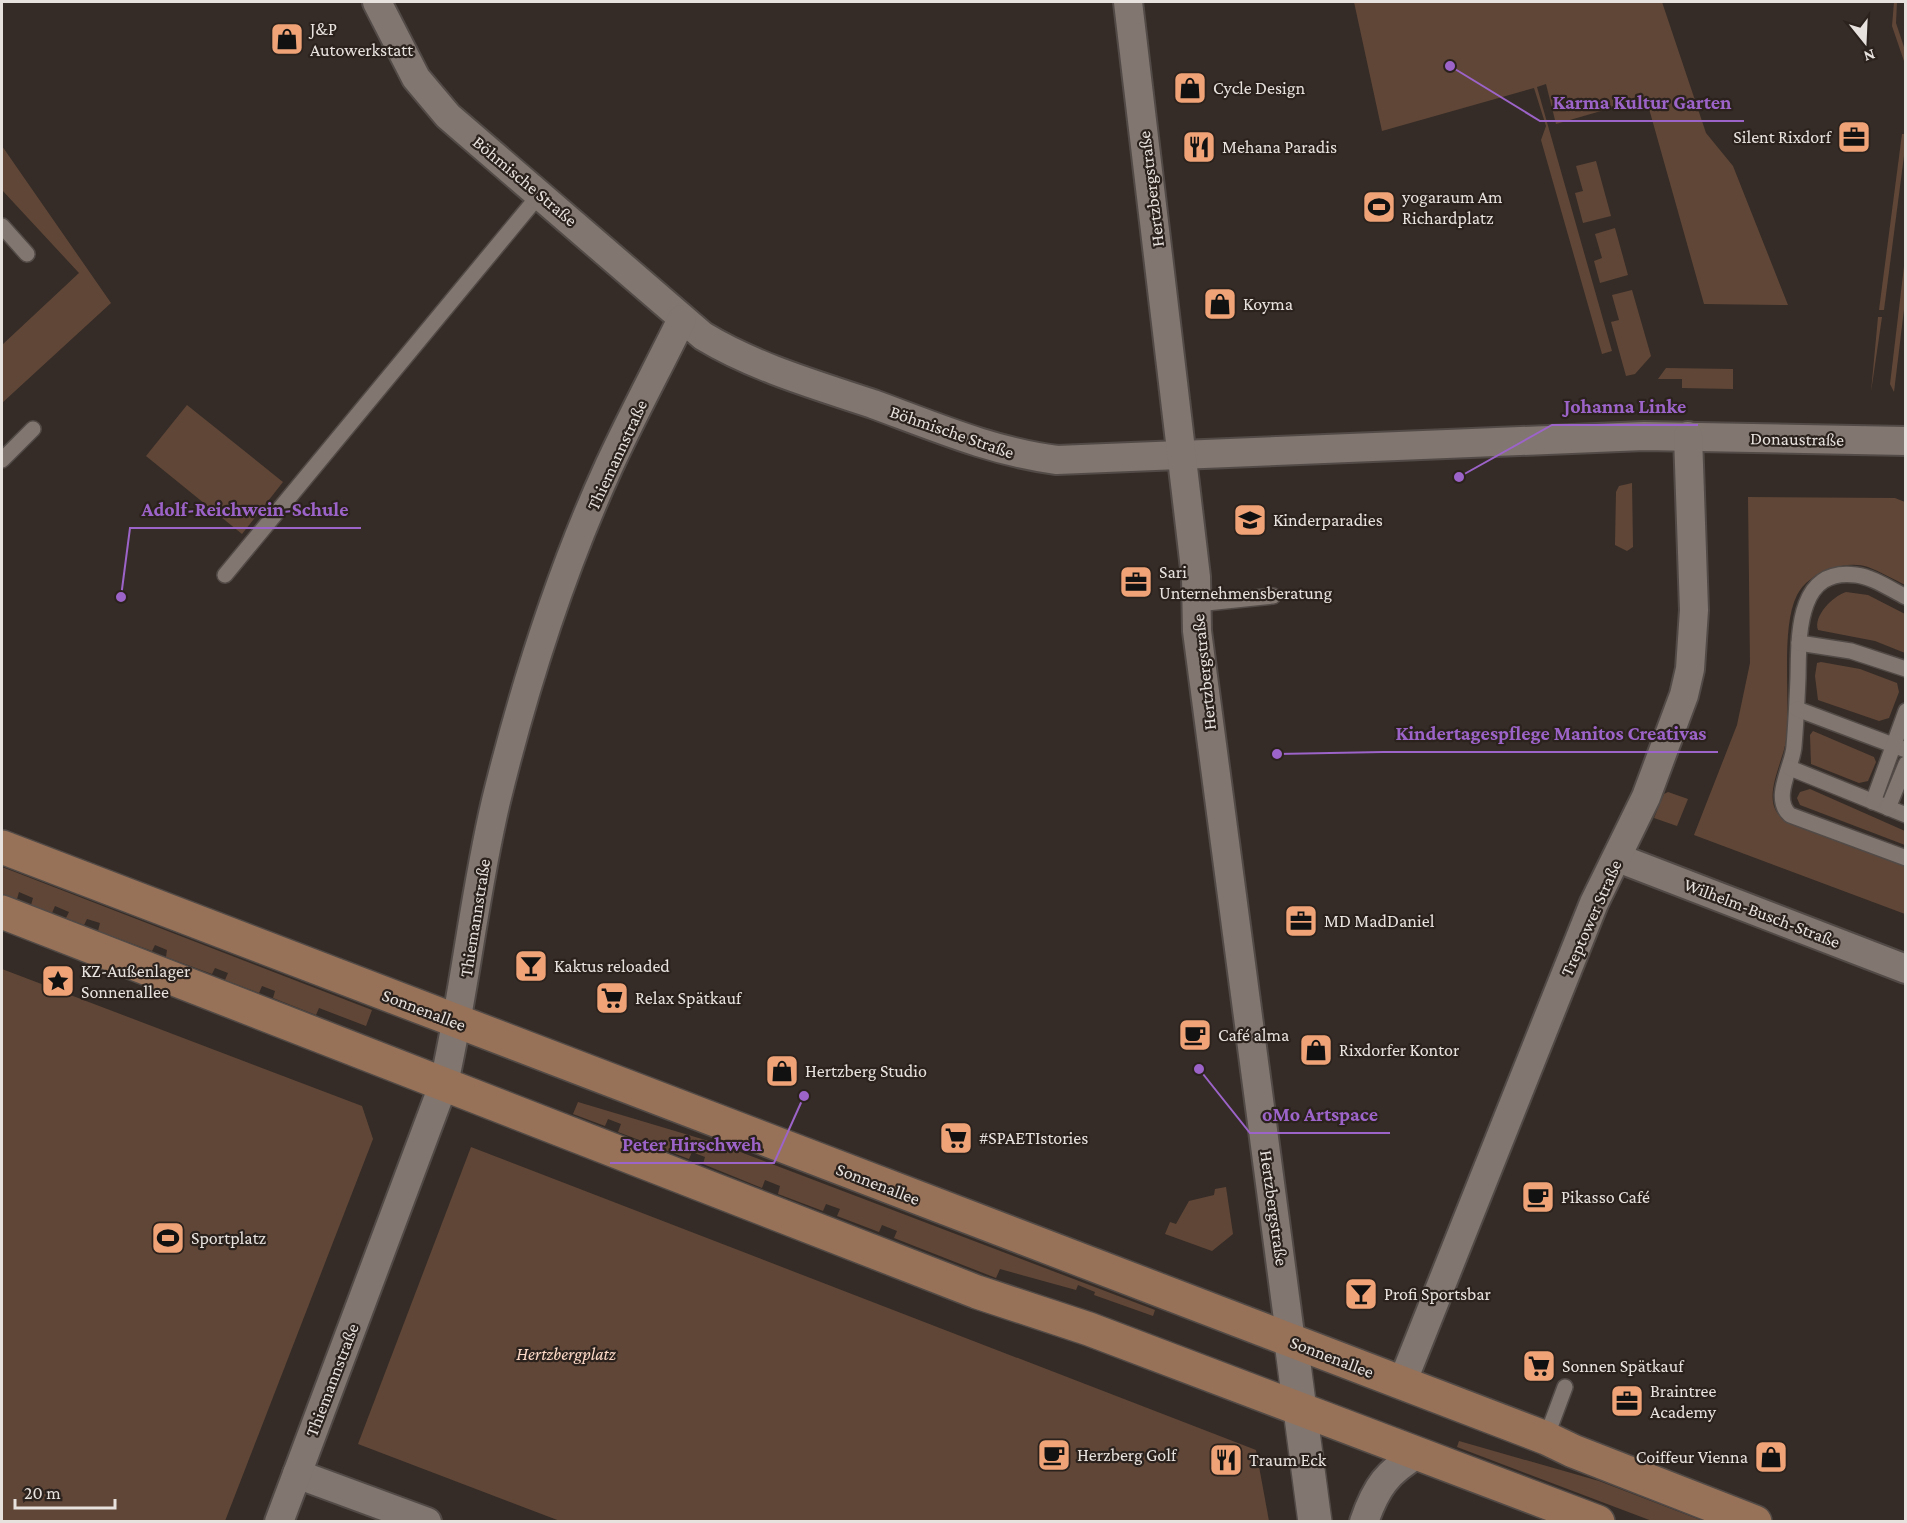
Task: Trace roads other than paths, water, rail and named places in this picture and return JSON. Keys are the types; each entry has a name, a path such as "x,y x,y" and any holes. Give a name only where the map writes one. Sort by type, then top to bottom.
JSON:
{"main road":[{"name":"Sonnenallee","path":"2,847 1546,1438 1573,1451 1755,1521"},
{"path":"2,912 977,1292 1089,1329 1598,1521"}],"street":[{"name":"Böhmische Straße","path":"377,2 416,78 448,116 644,282 682,319 726,350 846,395 1020,455 1057,460 1180,453 1688,436"},
{"name":"Hertzbergstraße","path":"1128,2 1196,577 1200,651 1291,1341"},
{"name":"Thiemannstraße","path":"279,1521 444,1083 458,1023 486,849 530,675 567,568 609,466 682,319"},
{"name":"Donaustraße","path":"1688,436 1905,441"},
{"name":"Treptower Straße","path":"1402,1383 1594,903 1646,797 1671,735 1690,669 1694,610 1688,436"},
{"name":"Wilhelm-Busch-Straße","path":"1618,858 1905,969"},
{"path":"1291,1341 1315,1521"},
{"path":"1364,1521 1380,1486 1395,1467 1419,1453"},
{"path":"297,1474 427,1521"}],"lane":[{"path":"225,575 540,194"},
{"path":"2,226 27,254"},
{"path":"2,460 33,429"},
{"path":"1905,597 1864,577 1847,575 1828,580 1818,586 1804,607 1799,643 1797,709 1790,768 1781,797 1785,810 1790,815 1905,858"},
{"path":"1197,604 1273,596"},
{"path":"1799,643 1851,651 1905,669"},
{"path":"1797,709 1899,748"},
{"path":"1873,802 1899,748 1905,711"},
{"path":"1888,808 1905,764"},
{"path":"1790,768 1905,815"},
{"path":"1546,1438 1565,1388"}],"place":[{"name":"J&P Autowerkstatt","path":"287,39"},
{"name":"Karma Kultur Garten","path":"1450,66"},
{"name":"Cycle Design","path":"1190,88"},
{"name":"Silent Rixdorf","path":"1854,137"},
{"name":"Mehana Paradis","path":"1199,147"},
{"name":"yogaraum Am Richardplatz","path":"1379,207"},
{"name":"Koyma","path":"1220,304"},
{"name":"Johanna Linke","path":"1459,477"},
{"name":"Kinderparadies","path":"1250,520"},
{"name":"Sari Unternehmensberatung","path":"1136,582"},
{"name":"Adolf-Reichwein-Schule","path":"121,597"},
{"name":"Kindertagespflege Manitos Creativas","path":"1277,754"},
{"name":"MD MadDaniel","path":"1301,921"},
{"name":"Kaktus reloaded","path":"531,966"},
{"name":"KZ-Außenlager Sonnenallee","path":"58,981"},
{"name":"Relax Spätkauf","path":"612,998"},
{"name":"Café alma","path":"1195,1035"},
{"name":"Rixdorfer Kontor","path":"1316,1050"},
{"name":"oMo Artspace","path":"1199,1069"},
{"name":"Hertzberg Studio","path":"782,1071"},
{"name":"Peter Hirschweh","path":"804,1096"},
{"name":"#SPAETIstories","path":"956,1138"},
{"name":"Pikasso Café","path":"1538,1197"},
{"name":"Sportplatz","path":"168,1238"},
{"name":"Profi Sportsbar","path":"1361,1294"},
{"name":"Sonnen Spätkauf","path":"1539,1366"},
{"name":"Braintree Academy","path":"1627,1401"},
{"name":"Herzberg Golf","path":"1054,1455"},
{"name":"Coiffeur Vienna","path":"1771,1457"},
{"name":"Traum Eck","path":"1226,1460"}],"park label":[{"name":"Hertzbergplatz","path":"566,1354"}]}
